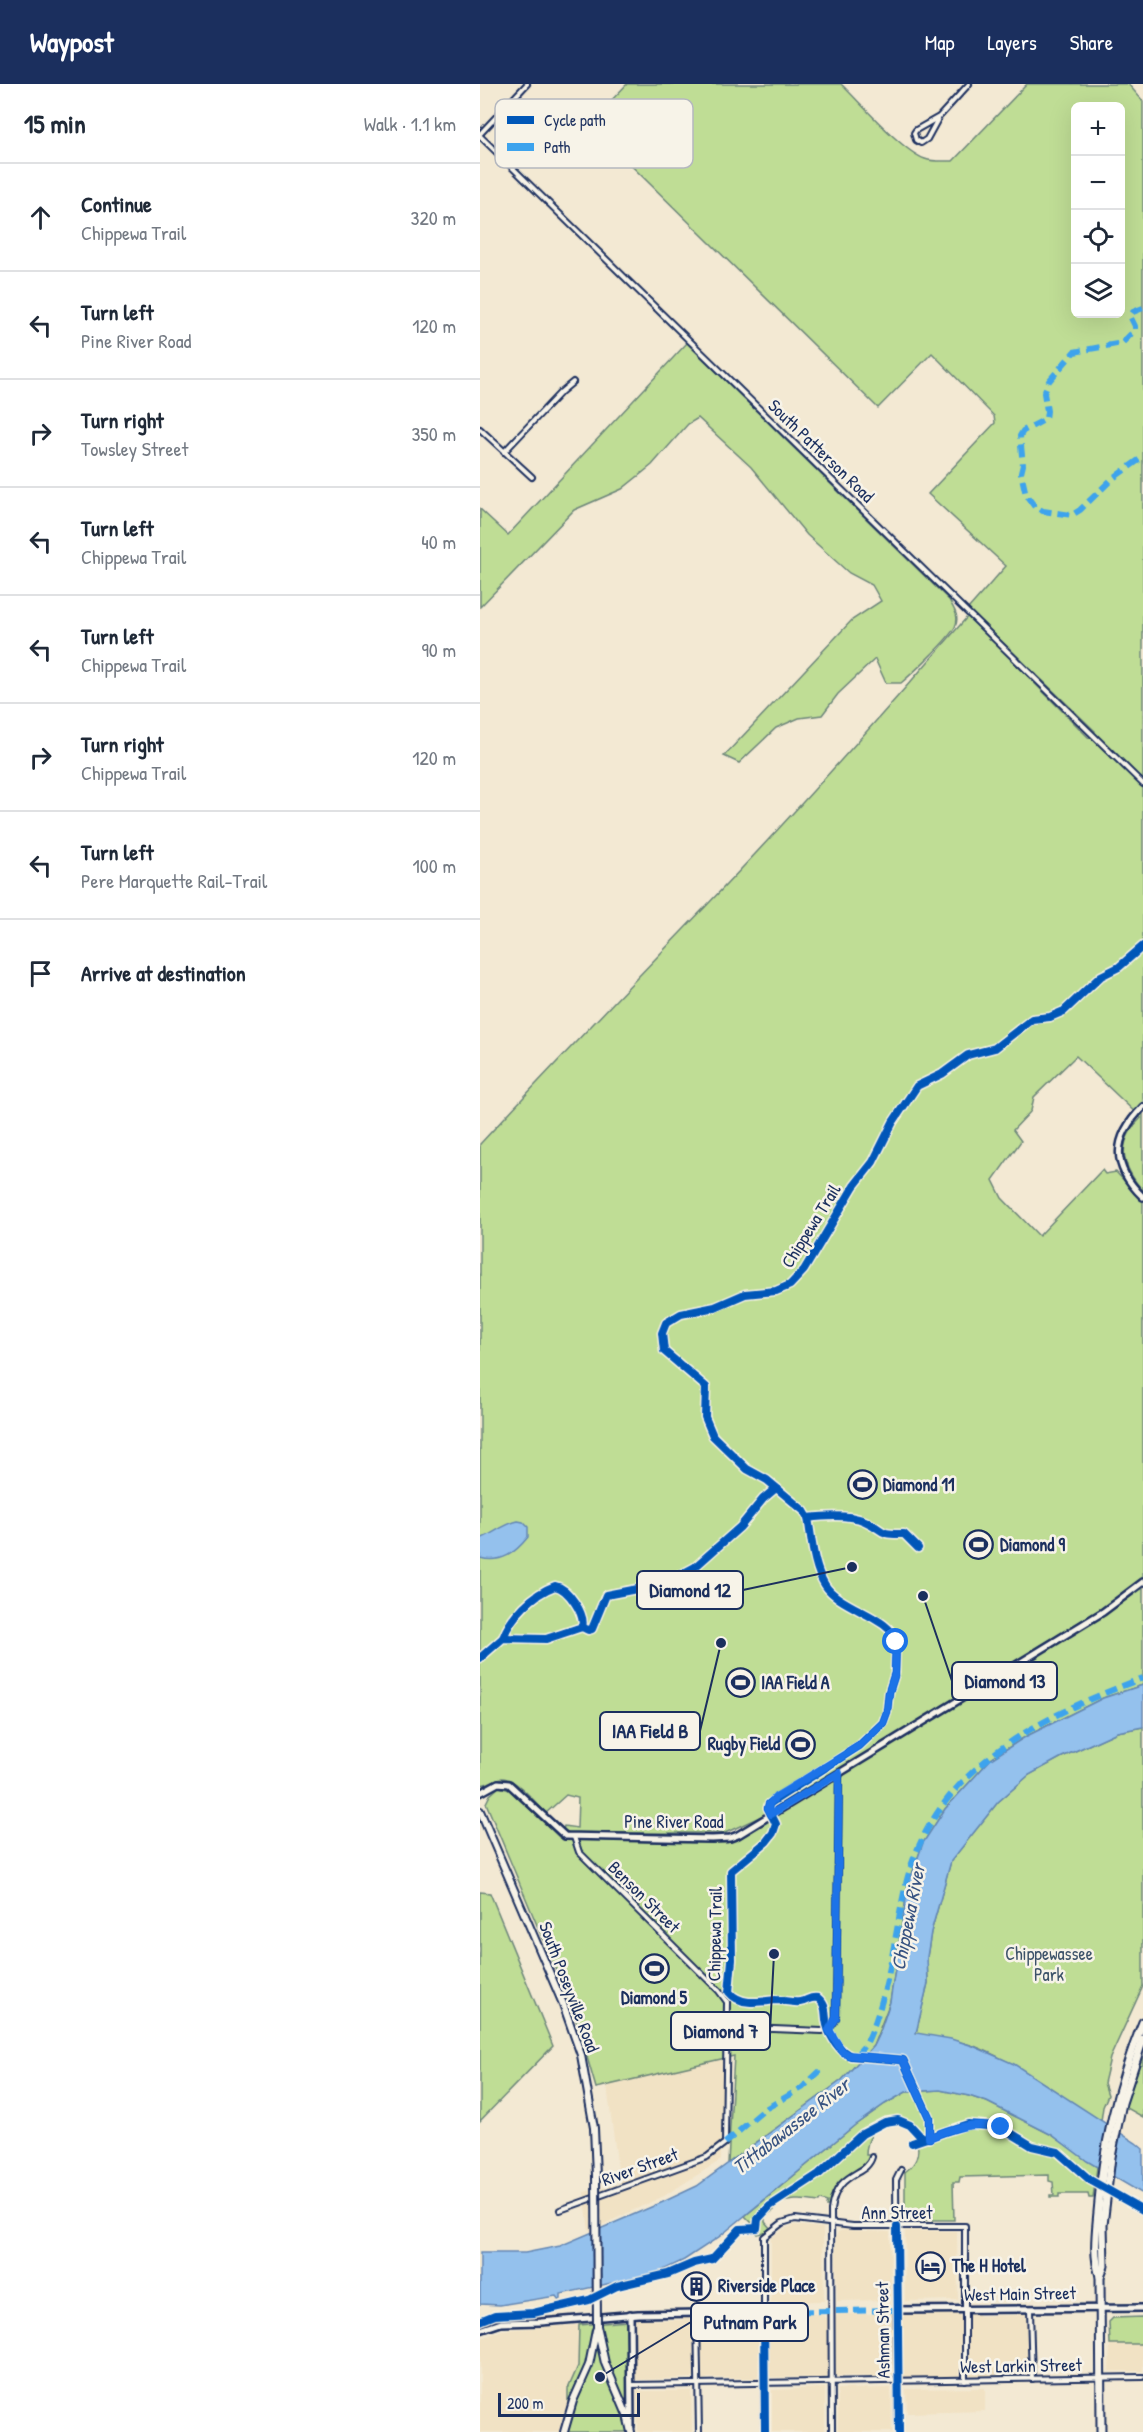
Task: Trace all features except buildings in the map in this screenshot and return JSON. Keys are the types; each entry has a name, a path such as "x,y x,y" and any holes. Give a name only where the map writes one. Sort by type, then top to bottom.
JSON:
{"highway":[{"path":"1101,2432 1100,2276 1096,2265 1100,2246 1100,2184 1119,2101 1143,2022"},
{"path":"1119,2101 1143,2039"}],"main road":[{"name":"South Poseyville Road","path":"480,1810 563,2004 580,2055 594,2128 597,2326"},
{"path":"597,2326 605,2363 631,2429"},
{"path":"564,2432 571,2407 589,2365 597,2326"}],"street":[{"path":"513,99 527,84"},
{"path":"939,117 916,130 915,140 921,143 927,140 939,117 969,84"},
{"path":"480,135 495,119"},
{"name":"South Patterson Road","path":"480,135 495,150"},
{"name":"South Patterson Road","path":"514,168 1143,784"},
{"path":"504,452 573,382"},
{"path":"480,429 532,477"},
{"path":"1143,1107 1123,1132 1120,1142 1120,1162 1130,1181 1143,1197"},
{"name":"Pine River Road","path":"480,1793 498,1783 509,1784 565,1836 730,1838 1103,1612 1143,1582"},
{"path":"728,2027 822,2031 829,2030 836,2018 839,1773"},
{"name":"Benson Street","path":"574,1837 579,1852 725,1998 728,2027 725,2143"},
{"name":"River Street","path":"560,2210 707,2157 725,2143"},
{"path":"832,2432 830,2225 833,2196 846,2179 868,2165 873,2157"},
{"name":"Ashman Street","path":"899,2432 896,2180 901,2170"},
{"name":"Ann Street","path":"764,2312 764,2237 774,2228 795,2219 830,2225 965,2226 965,2309"},
{"name":"West Main Street","path":"897,2310 1143,2308"},
{"path":"965,2309 965,2380"},
{"path":"1030,2310 1032,2379"},
{"path":"480,2330 501,2323 630,2314 764,2312 765,2432"},
{"path":"697,2313 699,2432"},
{"path":"630,2314 631,2429"},
{"name":"West Larkin Street","path":"632,2385 1143,2377"}],"shaded area":[{"path":"724,2058 721,2160 664,2196 589,2231 584,2192 620,2184 607,2086"},
{"path":"794,2225 823,2228 824,2301 771,2302 771,2238"},
{"path":"843,2230 890,2232 891,2300 837,2301 836,2237 838,2232"},
{"name":"The H Hotel","path":"905,2231 957,2231 958,2300 905,2301"},
{"path":"972,2312 980,2316 1028,2313 1030,2320 1028,2322 1028,2366 1030,2369 1028,2376 973,2378 968,2375 967,2317"},
{"path":"905,2313 959,2313 962,2321 959,2377 906,2378 901,2375 903,2368 900,2320"},
{"path":"820,2314 828,2319 828,2376 825,2378 769,2377 767,2318 772,2315"},
{"path":"838,2314 892,2314 895,2322 895,2371 892,2379 834,2376 833,2321"},
{"path":"756,2315 761,2319 758,2378 708,2378 704,2380 700,2378 701,2327 699,2323 704,2316 712,2319 749,2319"},
{"path":"638,2316 650,2317 653,2320 682,2320 687,2316 693,2319 694,2378 633,2380 632,2323"},
{"path":"579,2325 578,2366 568,2389 568,2405 562,2417 559,2432 480,2432 480,2339 502,2330"},
{"path":"1110,2344 1143,2344 1143,2371 1109,2371"},
{"path":"825,2388 825,2432 772,2432 772,2390"},
{"path":"891,2388 892,2432 838,2432 838,2389"},
{"path":"985,2388 985,2411 907,2413 906,2389"},
{"path":"637,2391 691,2391 692,2432 638,2432"}],"green space":[{"path":"627,84 841,84 893,136 916,154 932,161 953,161 1027,84 1128,84 1143,101 1143,1191 1130,1172 1124,1154 1128,1136 1141,1118 1076,1056 1034,1097 1031,1111 1013,1130 1021,1141 993,1180 1002,1198 1039,1236 1102,1170 1105,1174 1116,1172 1143,1201 1143,1578 1117,1599 764,1815 725,1833 570,1833 563,1830 564,1826 577,1828 578,1798 566,1795 546,1813 526,1792 507,1779 502,1778 480,1785 480,1144 775,833 968,616 1089,738 1095,731 968,609 1006,566 928,494 995,423 994,416 932,353 878,408 634,168 693,168 693,99 613,99"},
{"path":"687,343 949,600 957,616 955,627 945,640 901,683 886,683 875,659 838,694 822,715 799,718 776,728 739,763 724,756 852,620 881,601 872,585 849,573 807,535 751,467 698,418 688,424 652,465 622,489 574,510 480,607 480,509 508,535"},
{"path":"1143,1588 1143,1685 1103,1698 1025,1737 991,1759 945,1809 923,1843 908,1886 890,2002 873,2046 842,2080 728,2163 734,2056 596,2088 575,2016 486,1803 490,1795 499,1787 510,1790 559,1837 727,1843 832,1782 841,1780 845,1773 1112,1610"},
{"name":"Chippewassee Park","path":"1143,1727 1143,1986 1110,2058 1104,2083 1108,2095 1101,2121 1024,2071 991,2053 967,2044 916,2033 928,1983 927,1957 931,1932 951,1861 998,1802 1029,1775 1117,1732"},
{"path":"480,1892 490,1893 553,2046 480,2121"},
{"path":"1143,2055 1143,2117 1125,2107"},
{"path":"940,2090 987,2102 1052,2135 1097,2167 1093,2198 1089,2198 1088,2194 1059,2194 1059,2197 1050,2197 1054,2195 1053,2182 1049,2181 1049,2175 960,2177 959,2182 953,2182 954,2220 905,2220 905,2172 916,2159 917,2142 920,2141 906,2124 888,2122 879,2126 872,2133 866,2155 870,2155 870,2161 838,2183 829,2206 826,2206 827,2202 820,2200 819,2202 795,2200 778,2204 772,2207 774,2210 765,2217 765,2222 770,2228 757,2234 757,2228 745,2216 855,2125 906,2092"},
{"path":"1143,2317 1143,2344 1110,2344 1109,2322 1113,2318"},
{"path":"628,2321 628,2432 568,2432 568,2389 578,2366 579,2325"}],"water":[{"path":"518,1521 528,1527 528,1537 519,1547 502,1558 480,1558 480,1539"},
{"path":"1143,1685 1143,1727 1117,1732 1029,1775 998,1802 951,1861 931,1932 927,1957 928,1983 916,2033 951,2039 1014,2064 1136,2143 1143,2149 1143,2194 1087,2161 1052,2135 987,2102 940,2090 906,2092 855,2125 719,2237 684,2260 657,2273 561,2294 559,2300 556,2296 500,2305 480,2304 480,2253 525,2253 560,2246 697,2186 842,2080 873,2046 881,2029 890,2002 908,1886 923,1843 945,1809 991,1759 1025,1737 1103,1698"}],"marked path":[{"path":"1143,308 1133,312 1130,316 1135,330 1122,343 1074,352 1049,381 1044,393 1046,419 1023,431 1020,436 1023,465 1021,473 1026,495 1035,507 1043,511 1072,515 1112,479 1143,457"},
{"path":"856,2056 867,2042 881,2005 905,1888 919,1846 939,1810 965,1780 995,1753 1029,1730 1104,1693 1143,1678"},
{"path":"725,2143 765,2109 802,2088 821,2070"},
{"path":"764,2312 897,2310"}],"cycle path":[{"name":"Chippewa Trail","path":"929,2138 929,2117 903,2060 847,2054 839,2048 830,2034 824,2007 818,1998 797,2002 775,2000 750,2002 739,1999 729,1992 732,1960 731,1871 766,1842 773,1833 776,1824 768,1808 769,1804 859,1746 883,1723 895,1673 896,1642 886,1626 842,1600 825,1585 815,1561 808,1518 804,1511 767,1480 747,1469 713,1436 705,1417 706,1387 664,1351 662,1333 666,1323 681,1314 715,1307 745,1294 776,1291 790,1285 804,1270 854,1186 873,1162 893,1122 917,1086 942,1074 968,1055 995,1048 1032,1019 1050,1017 1064,1011 1101,976 1119,967 1143,946"},
{"path":"480,1658 503,1638 546,1639 582,1627 592,1629 606,1595 647,1587 661,1579 678,1576 695,1567 740,1527 763,1499 776,1488"},
{"path":"808,1518 852,1517 872,1524 885,1533 904,1534 918,1548"},
{"path":"503,1638 517,1614 539,1594 555,1586 565,1592 579,1609 583,1622 582,1627"},
{"path":"480,2321 495,2315 533,2313 589,2300 617,2286 668,2274 694,2263 712,2259 740,2229 757,2228 758,2219 770,2206 819,2174 862,2134 885,2122 898,2120 910,2125 921,2137 929,2138"},
{"path":"912,2143 968,2124 1001,2127 1032,2146 1058,2152 1090,2180 1143,2210"},
{"path":"897,2227 899,2432"},
{"path":"764,2312 765,2432"}],"place":[{"name":"Diamond 11","path":"862,1485"},
{"name":"Diamond 9","path":"979,1545"},
{"name":"Diamond 12","path":"852,1567"},
{"name":"Diamond 13","path":"923,1596"},
{"name":"IAA Field B","path":"721,1643"},
{"name":"IAA Field A","path":"740,1683"},
{"name":"Rugby Field","path":"801,1744"},
{"name":"Diamond 7","path":"774,1954"},
{"name":"Diamond 5","path":"654,1969"},
{"name":"The H Hotel","path":"931,2266"},
{"name":"Riverside Place","path":"697,2286"},
{"name":"Putnam Park","path":"600,2377"}],"route":[{"path":"896,1642 895,1673 890,1686 889,1705 883,1723 859,1746 776,1797 768,1808 771,1814 839,1773 836,2018 829,2030 842,2051 851,2056 903,2060 929,2117 931,2126 929,2138 968,2124 1001,2127"}],"water label":[{"name":"Chippewa River","path":"908,1917"},
{"name":"Tittabawassee River","path":"791,2126"}]}
